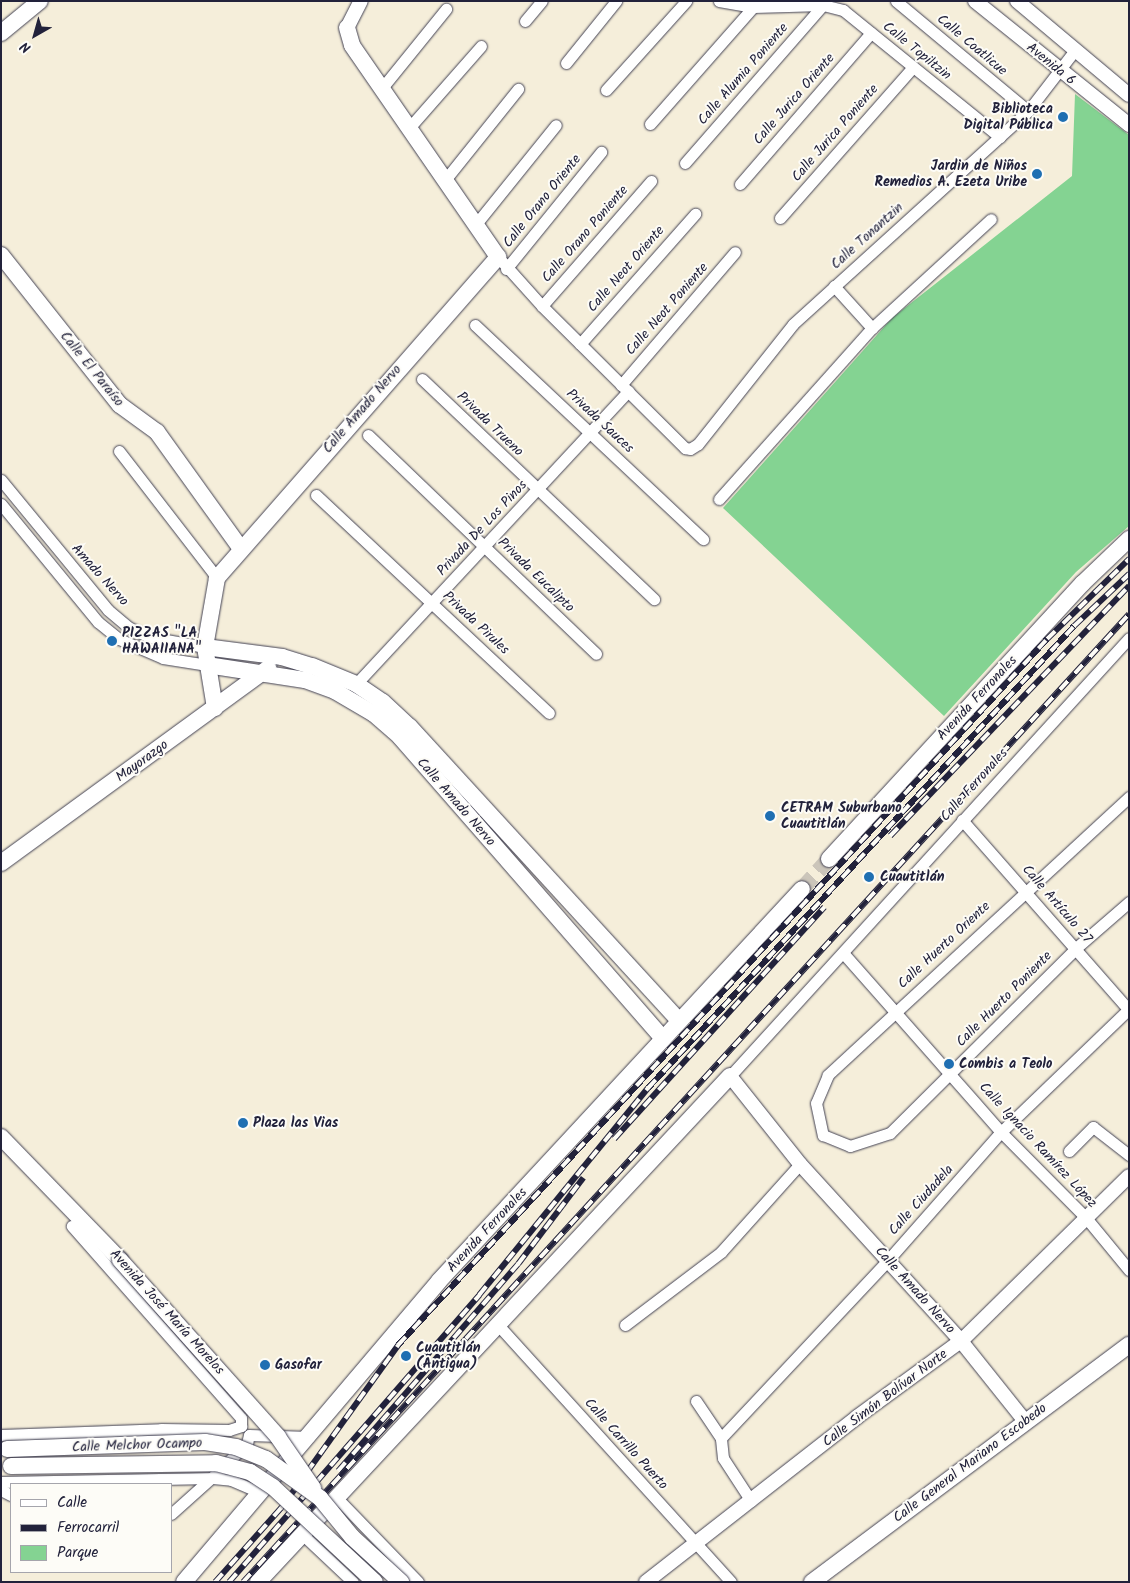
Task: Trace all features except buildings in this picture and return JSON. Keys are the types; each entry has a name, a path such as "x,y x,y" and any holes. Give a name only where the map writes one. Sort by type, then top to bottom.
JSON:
{"main road":[{"path":"1,32 40,1"},
{"path":"347,28 352,45 502,263"},
{"name":"Calle El Paraíso","path":"1,255 120,405 157,432 241,549"},
{"name":"Calle Amado Nervo","path":"502,263 241,549 217,578 205,647 208,665 305,680 362,706 449,781 592,928 678,1021"},
{"name":"Avenida Ferronales","path":"829,859 1083,583 1129,540"},
{"name":"Calle Amado Nervo","path":"205,647 282,657 356,684 410,727 449,781 580,941 663,1038"},
{"name":"Mayorazgo","path":"1,864 282,657"},
{"path":"208,665 215,708"},
{"name":"Avenida Ferronales","path":"184,1582 309,1437 439,1281 802,889"},
{"path":"258,1582 302,1534 328,1497 499,1326 730,1076"},
{"name":"Avenida José María Morelos","path":"1,1137 120,1260 278,1437 328,1497"},
{"name":"Calle General Mariano Escobedo","path":"812,1582 1024,1420 1129,1345"},
{"name":"Calle Melchor Ocampo","path":"3,1444 205,1442 236,1447 266,1459 328,1497 352,1537 402,1582"},
{"name":"Calle Melchor Ocampo","path":"6,1466 216,1464 250,1472 273,1487 375,1582"}],"street":[{"path":"347,28 361,1"},
{"path":"524,21 542,1"},
{"path":"566,64 616,1"},
{"path":"606,90 686,1"},
{"name":"Calle Topiltzin","path":"719,1 753,6 785,2 823,5 843,10 1000,137"},
{"name":"Calle Coatlicue","path":"896,1 1028,111"},
{"name":"Avenida 6","path":"975,1 1129,125"},
{"name":"Avenida 6","path":"1017,1 1129,94"},
{"name":"Calle Alumia Poniente","path":"685,163 823,5"},
{"path":"650,124 753,6"},
{"path":"382,88 446,9"},
{"name":"Calle Jurica Oriente","path":"740,184 871,33"},
{"path":"410,128 481,46"},
{"name":"Calle Tonantzin","path":"624,388 685,448 698,444 793,324 1028,111 1075,50"},
{"name":"Calle Jurica Poniente","path":"780,218 913,68"},
{"path":"445,180 518,89"},
{"path":"476,224 556,125"},
{"name":"Calle Orano Oriente","path":"502,263 601,152"},
{"name":"Calle Orano Poniente","path":"542,306 650,181"},
{"name":"Calle Neot Oriente","path":"580,344 695,214"},
{"path":"719,499 872,328 991,219"},
{"name":"Calle Neot Poniente","path":"624,388 735,252"},
{"path":"502,263 624,388"},
{"path":"834,286 872,328"},
{"name":"Privada Sauces","path":"475,325 703,539"},
{"name":"Privada Trueno","path":"422,379 538,489"},
{"name":"Privada De Los Pinos","path":"356,684 590,432 624,388"},
{"name":"Privada Eucalipto","path":"368,435 596,654"},
{"path":"118,451 217,578"},
{"name":"Amado Nervo","path":"1,480 84,582 121,621 149,638 205,647"},
{"path":"538,489 654,599"},
{"name":"Privada Pirules","path":"316,494 549,713"},
{"path":"1,504 98,622 119,639 163,658 208,665"},
{"name":"Calle Ferronales","path":"844,954 962,820 1129,638"},
{"name":"Calle Huerto Oriente","path":"823,1135 816,1103 828,1075 1024,890 1129,797"},
{"name":"Calle Artículo 27","path":"962,820 1129,1009"},
{"name":"Calle Huerto Poniente","path":"823,1135 850,1146 890,1133 1076,948 1129,902"},
{"path":"580,941 592,928"},
{"path":"730,1076 844,954"},
{"name":"Calle Ignacio Ramírez López","path":"844,954 951,1073 1001,1132 1087,1220 1129,1270"},
{"name":"Calle Ciudadela","path":"721,1438 888,1260 1001,1132 1129,1009"},
{"name":"Calle Amado Nervo","path":"730,1076 800,1164 961,1341 1024,1420"},
{"path":"1069,1151 1093,1127 1129,1154"},
{"path":"624,1326 721,1252 800,1164"},
{"name":"Calle Simón Bolívar Norte","path":"646,1582 857,1417 961,1341 1087,1220 1129,1176"},
{"path":"3,1444 161,1429 229,1430 241,1426 241,1418 72,1226"},
{"name":"Calle Carrillo Puerto","path":"499,1326 731,1582"},
{"path":"696,1400 721,1438 723,1458 751,1501"},
{"path":"172,1513 212,1478 247,1443 249,1435 309,1437"},
{"path":"1,1482 212,1478 231,1480 261,1493"},
{"path":"328,1497 418,1582"},
{"path":"302,1534 353,1582"}],"green space":[{"path":"1075,94 1129,135 1129,526 1076,572 944,716 723,508 892,318 1072,176"}],"tunnel":[{"path":"802,889 829,859"}],"railway":[{"path":"215,1582 281,1508 398,1345 1047,639 1129,559"},
{"path":"229,1582 479,1295 648,1088 1074,626 1129,574"},
{"path":"890,836 1129,586"},
{"path":"243,1582 1129,614"},
{"path":"614,1139 824,907"},
{"path":"338,1471 518,1264 583,1178"}],"place":[{"name":"Biblioteca Digital Pública","path":"1063,117"},
{"name":"Jardin de Niños Remedios A. Ezeta Uribe","path":"1037,174"},
{"name":"PIZZAS \"LA HAWAIIANA\"","path":"112,641"},
{"name":"CETRAM Suburbano Cuautitlán","path":"770,816"},
{"name":"Cuautitlán","path":"869,877"},
{"name":"Combis a Teolo","path":"949,1064"},
{"name":"Plaza las Vias","path":"243,1123"},
{"name":"Cuautitlán (Antigua)","path":"406,1356"},
{"name":"Gasofar","path":"265,1365"}]}
